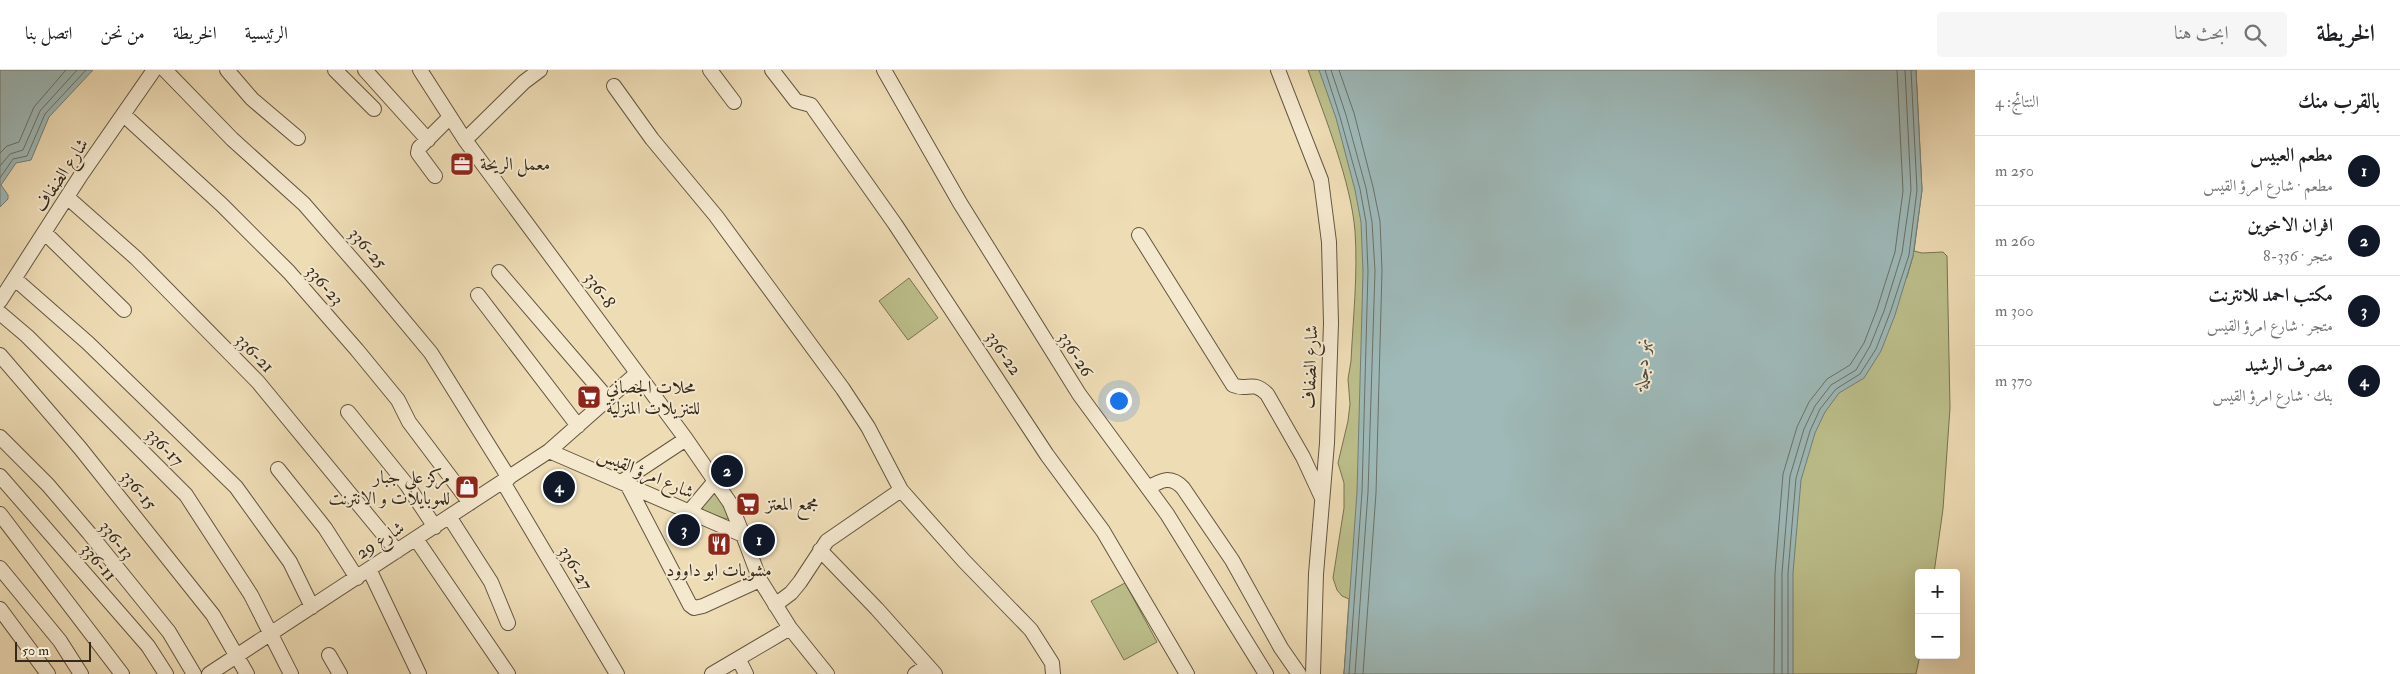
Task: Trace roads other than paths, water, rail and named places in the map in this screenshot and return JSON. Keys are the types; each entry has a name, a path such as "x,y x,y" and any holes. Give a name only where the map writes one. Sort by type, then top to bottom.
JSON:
{"street":[{"name":"شارع الضفاف","path":"0,302 67,198 154,70"},
{"name":"336-25","path":"165,70 232,138 304,204 372,281 431,354 506,480"},
{"path":"227,70 252,99 298,138"},
{"path":"335,70 374,109"},
{"path":"365,70 428,140"},
{"name":"336-8","path":"420,70 465,140 537,234 636,374 715,481 730,504 743,535"},
{"path":"465,140 524,82 540,70"},
{"path":"710,70 734,102"},
{"name":"336-22","path":"772,70 796,101 811,105 889,216 1047,455 1102,531 1187,674"},
{"name":"336-26","path":"884,70 960,203 1064,371 1167,514 1266,674"},
{"name":"شارع الضفاف","path":"1278,70 1321,180 1327,216 1331,323 1322,499 1316,574 1313,674"},
{"path":"614,86 652,139 716,216 843,389 868,427 901,490 964,561 1031,630 1052,663 1053,674"},
{"name":"336-23","path":"124,115 222,205 290,272 398,400 409,422 470,503"},
{"path":"435,176 418,154 419,148 450,117"},
{"name":"336-21","path":"67,198 136,258 258,382 397,551"},
{"path":"45,233 124,310"},
{"path":"1139,235 1233,385 1239,388 1252,385 1260,388 1267,394 1303,457 1322,499"},
{"path":"500,272 608,399"},
{"path":"15,279 88,343 236,487 290,562 312,607"},
{"path":"478,295 578,426"},
{"name":"336-17","path":"0,314 27,336 186,495 251,594 291,674"},
{"name":"336-15","path":"0,355 128,506 213,615 247,674"},
{"name":"شارع 29","path":"210,674 549,452 636,374"},
{"path":"348,412 407,485 435,527"},
{"name":"336-13","path":"0,437 48,485 88,533 169,632 194,674"},
{"path":"686,440 625,484 690,604 694,608 703,606 760,580"},
{"name":"شارع امرؤ القيس","path":"549,452 743,535"},
{"path":"278,469 325,528 357,578"},
{"name":"336-11","path":"0,476 148,646 166,674"},
{"path":"1148,488 1169,479 1178,483 1232,560 1281,648 1299,674"},
{"name":"336-27","path":"506,480 617,674"},
{"path":"689,512 715,481"},
{"path":"775,605 791,593 800,582 827,540 901,490"},
{"path":"0,514 122,674"},
{"path":"450,518 492,582 508,623"},
{"path":"743,535 760,580 775,605 790,628 827,674"},
{"path":"416,538 508,674"},
{"path":"820,550 877,609 931,670 915,674"},
{"path":"0,568 60,641 81,674"},
{"path":"369,570 419,674"},
{"path":"0,609 48,674"},
{"path":"712,674 790,628"},
{"path":"329,655 340,674"},
{"path":"738,660 746,674"}],"water":[{"path":"0,70 93,70 49,117 31,160 16,163 1,185 8,195 8,199 0,207"},
{"name":"نهر دجلة","path":"1319,70 1916,70 1922,190 1913,256 1895,315 1881,351 1864,378 1839,393 1825,412 1815,433 1801,480 1793,573 1793,674 1344,674 1357,492 1363,272 1361,222 1355,190 1336,118"}],"place":[{"name":"معمل الريحة","path":"462,164"},
{"name":"محلات الجصاني للتنزيلات المنزلية","path":"589,397"},
{"name":"افران الاخوين","path":"727,471"},
{"name":"مركز علي جبار للموبايلات و الانترنت","path":"467,487"},
{"name":"مصرف الرشيد","path":"559,487"},
{"name":"مجمع المعتز","path":"748,504"},
{"name":"مكتب احمد للانترنت","path":"684,530"},
{"name":"مطعم العبيس","path":"759,540"},
{"name":"مشويات ابو داوود","path":"719,544"}]}
